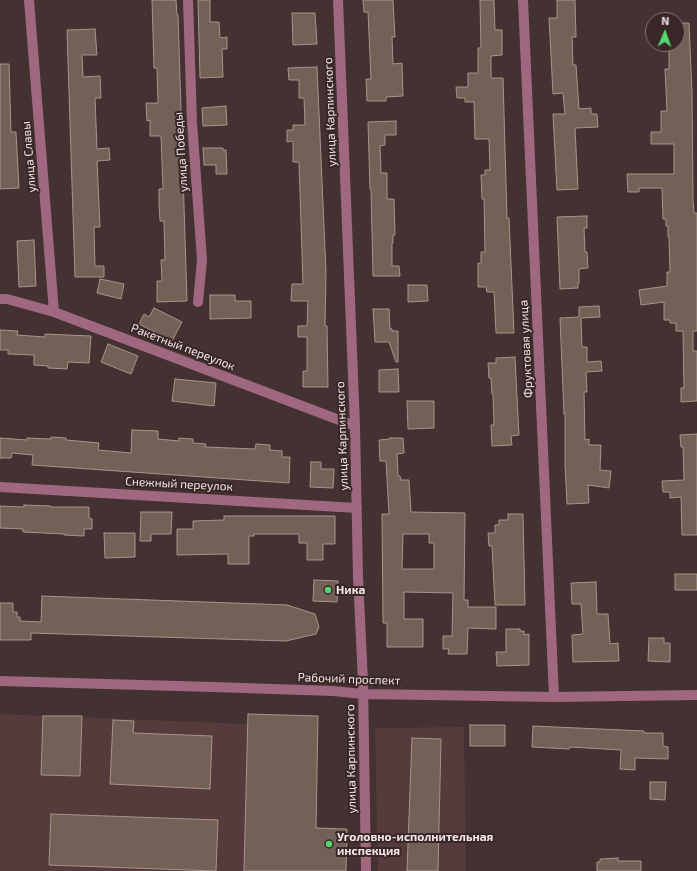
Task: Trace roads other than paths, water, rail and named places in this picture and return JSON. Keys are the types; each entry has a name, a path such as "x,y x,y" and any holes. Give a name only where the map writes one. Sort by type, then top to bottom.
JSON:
{"street":[{"name":"улица Славы","path":"29,0 54,312"},
{"name":"улица Победы","path":"188,0 192,122 202,260 198,302"},
{"name":"улица Карпинского","path":"338,0 355,426 358,576 363,694 366,871"},
{"name":"Фруктовая улица","path":"523,0 554,697"},
{"name":"Ракетный переулок","path":"0,299 7,299 54,312 355,426"},
{"name":"Снежный переулок","path":"0,487 357,508"},
{"name":"Рабочий проспект","path":"0,681 333,691 363,694 554,697 697,695"}],"place":[{"name":"Ника","path":"328,590"},
{"name":"Уголовно-исполнительная инспекция","path":"329,844"}]}
